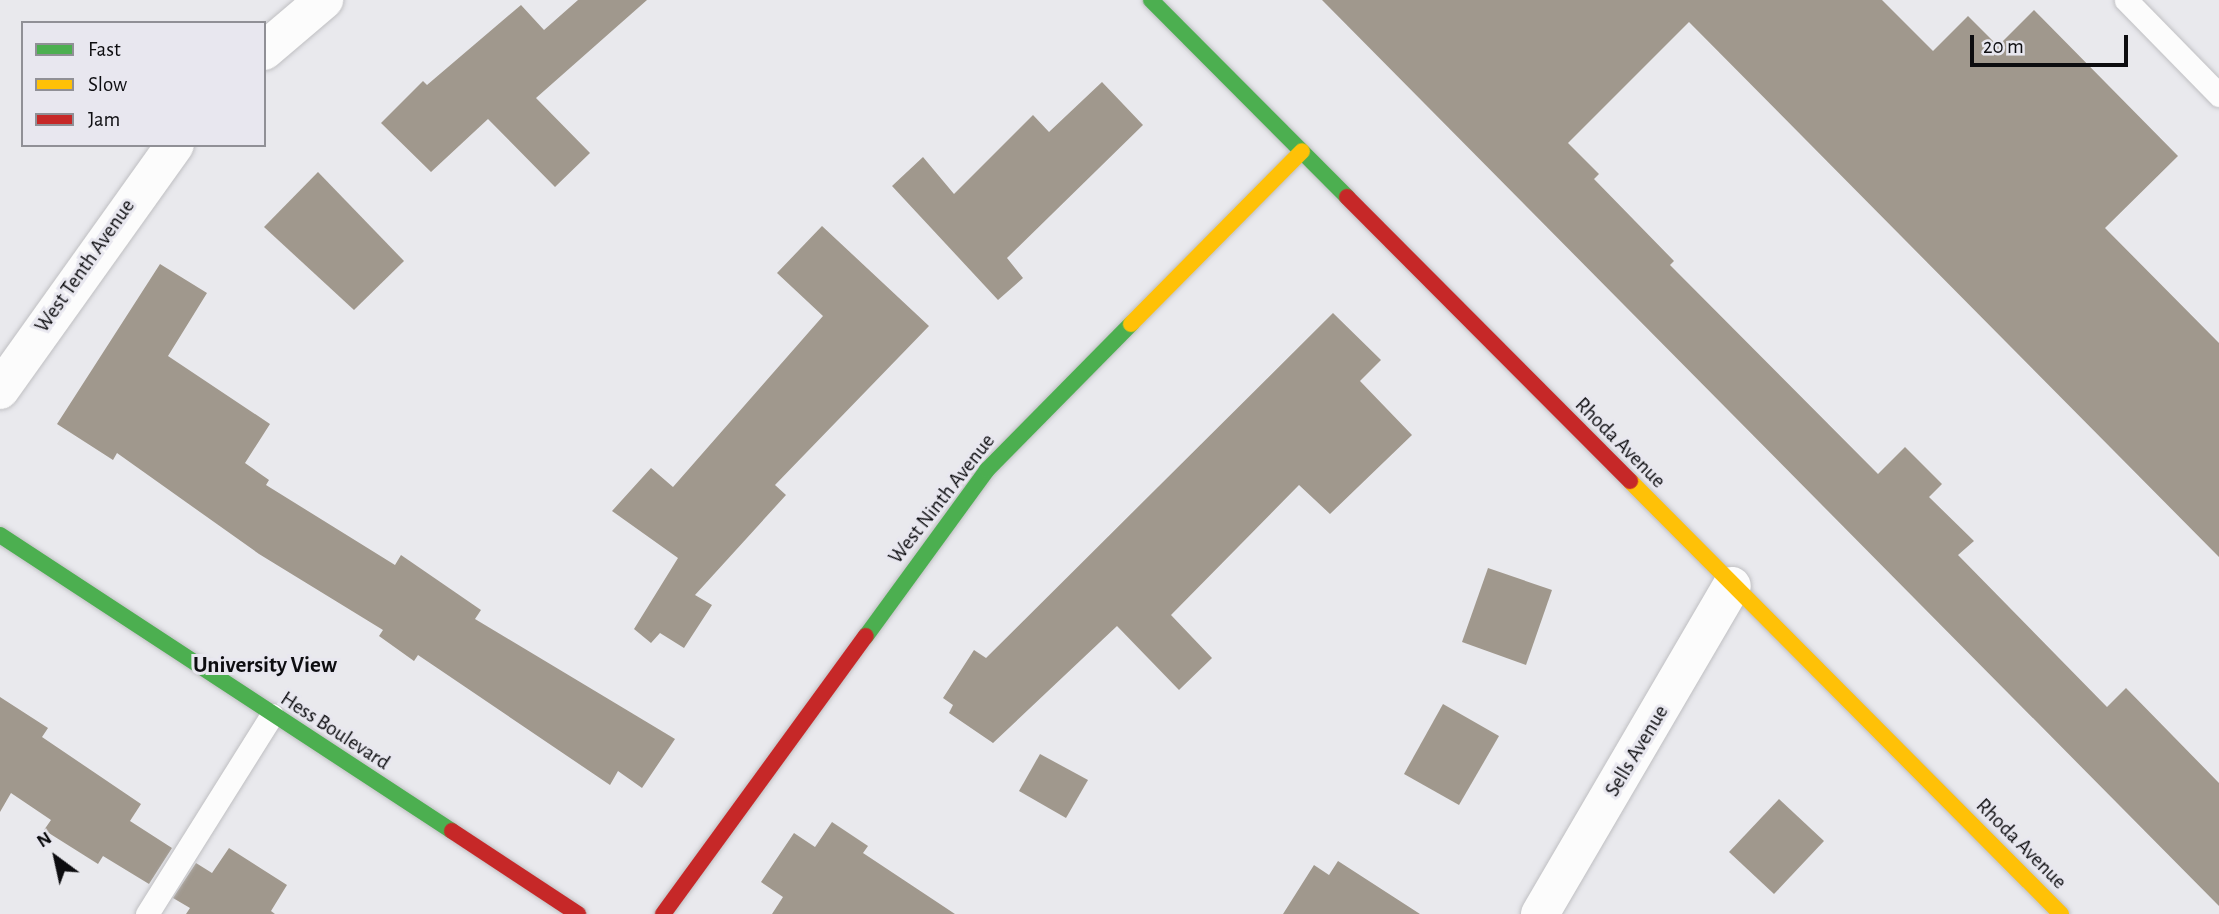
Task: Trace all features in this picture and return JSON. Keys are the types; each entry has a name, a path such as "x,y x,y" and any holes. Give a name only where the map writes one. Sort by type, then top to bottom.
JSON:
{"street":[{"path":"266,49 324,0"},
{"name":"Rhoda Avenue","path":"1152,0 2061,914"},
{"name":"West Tenth Avenue","path":"0,390 174,147"},
{"name":"West Ninth Avenue","path":"663,914 987,470 1302,151"},
{"name":"Hess Boulevard","path":"0,536 578,914"},
{"name":"Sells Avenue","path":"1540,914 1732,586"}],"lane":[{"path":"2126,0 2219,95"},
{"path":"147,914 272,715"}],"building":[{"path":"578,0 647,0 536,98 590,153 555,187 488,119 431,172 381,123 423,81 427,85 521,5 544,30"},
{"path":"1322,0 1882,0 1933,51 1968,16 1998,46 2034,10 2178,156 2105,228 2219,343 2219,557 1689,22 1568,143 1599,174 1594,179 1674,261 1670,265 1878,474 1905,447 1942,484 1929,497 1974,541 1958,555 2107,707 2126,688 2219,783 2219,906"},
{"path":"1102,82 1143,125 1007,258 1023,278 998,300 892,186 923,157 954,194 1033,115 1049,132"},
{"path":"318,172 404,261 354,310 264,227"},
{"path":"822,226 929,326 775,485 786,495 695,595 712,605 684,648 660,633 651,643 634,629 678,558 612,511 651,468 673,487 823,316 777,273"},
{"path":"160,264 207,293 168,356 270,424 245,463 269,480 266,485 395,565 401,555 481,610 475,619 675,739 642,788 618,771 610,785 418,655 414,661 379,636 383,630 259,554 117,453 113,460 57,424"},
{"path":"1333,313 1381,360 1360,381 1412,435 1330,514 1299,485 1171,615 1212,658 1179,690 1117,626 993,743 949,713 953,705 943,698 974,650 986,658"},
{"path":"1488,568 1552,590 1526,665 1462,642"},
{"path":"0,697 48,728 42,737 141,804 130,821 172,848 149,884 103,856 98,864 44,830 51,820 11,793 0,812"},
{"path":"1443,704 1499,736 1459,805 1404,774"},
{"path":"1040,754 1088,780 1066,818 1019,791"},
{"path":"1779,799 1824,841 1774,894 1729,852"},
{"path":"832,822 868,846 863,853 955,914 772,914 783,897 761,882 794,833 815,847"},
{"path":"229,848 287,885 271,911 275,914 186,914 190,908 173,898 196,863 212,873"},
{"path":"1338,861 1420,914 1283,914 1314,865 1329,875"}],"traffic: fast":[{"path":"1151,0 1347,197"},
{"path":"866,636 987,470 1131,324"},
{"path":"0,535 452,831"}],"traffic: slow":[{"path":"1131,324 1302,151"},
{"path":"1630,481 2061,914"}],"traffic: jam":[{"path":"1347,197 1630,481"},
{"path":"663,914 866,636"},
{"path":"452,831 578,914"}],"district":[{"name":"University View","path":"265,666"}]}
